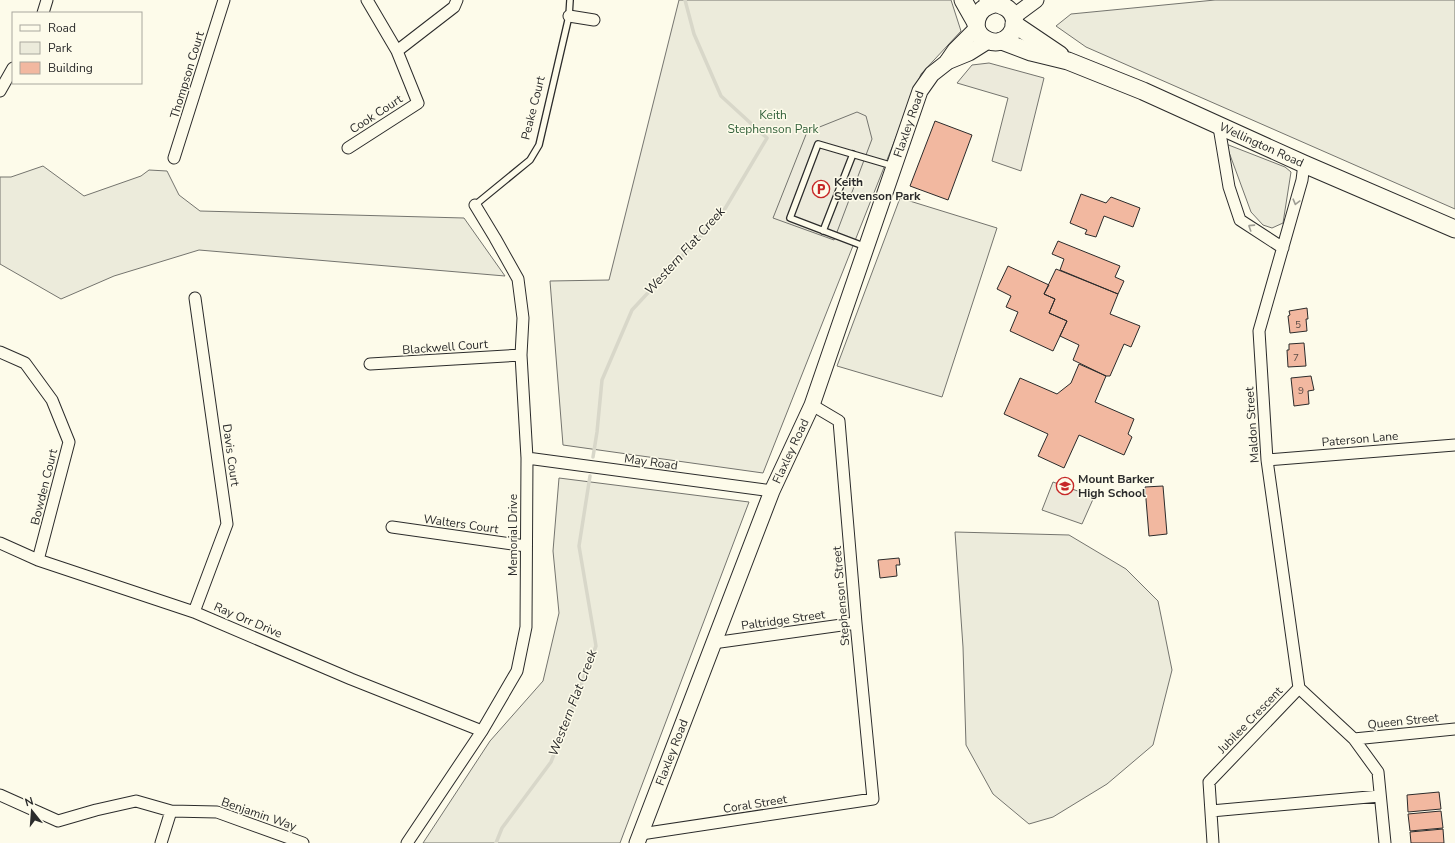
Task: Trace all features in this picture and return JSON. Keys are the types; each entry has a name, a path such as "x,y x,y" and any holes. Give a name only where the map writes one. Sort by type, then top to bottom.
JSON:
{"main road":[{"path":"963,0 980,34 995,41 1010,34 1014,20 1036,0"},
{"path":"976,26 977,16 982,10 987,5 997,2 1008,9 1014,20"},
{"name":"Wellington Road","path":"1014,20 1068,61"},
{"name":"Flaxley Road","path":"946,63 976,26"},
{"name":"Flaxley Road","path":"639,839 772,491 812,405 920,91 932,74 946,63 995,41"},
{"name":"Wellington Road","path":"995,41 1068,61 1143,91 1219,127 1455,228"}],"street":[{"path":"43,12 47,0"},
{"name":"Thompson Court","path":"174,158 224,0"},
{"path":"367,0 397,51 454,7 457,0"},
{"path":"569,16 594,20"},
{"name":"Cook Court","path":"348,148 418,103 397,51"},
{"path":"0,91 12,70"},
{"path":"1219,127 1229,187 1240,220 1283,248"},
{"name":"Maldon Street","path":"1299,688 1267,460 1259,330 1302,180 1304,164"},
{"name":"Memorial Drive","path":"407,843 482,731 518,671 526,627 526,458 521,355 523,318 518,279 475,205"},
{"name":"Davis Court","path":"194,612 227,524 195,298"},
{"name":"Bowden Court","path":"0,352 25,364 52,400 69,442 38,560"},
{"name":"Blackwell Court","path":"370,364 521,355"},
{"name":"Stephenson Street","path":"812,405 839,421 856,623 874,799"},
{"name":"Paterson Lane","path":"1267,460 1455,445"},
{"name":"May Road","path":"526,458 772,491"},
{"name":"Walters Court","path":"392,527 526,546"},
{"name":"Ray Orr Drive","path":"0,543 38,560 194,612 351,679 482,731"},
{"name":"Paltridge Street","path":"713,643 856,623"},
{"name":"Jubilee Crescent","path":"1213,843 1209,782 1299,688 1354,739 1378,772 1385,843"},
{"name":"Queen Street","path":"1354,739 1455,729"},
{"name":"Benjamin Way","path":"0,795 58,821 96,810 136,801 171,811 217,812 303,843"},
{"path":"1211,811 1380,796"},
{"name":"Coral Street","path":"639,839 874,799"},
{"path":"161,843 171,811"}],"lane":[{"name":"Peake Court","path":"475,205 530,160 539,145 569,16 570,0"},
{"path":"866,247 790,218 818,144 894,166"},
{"path":"823,231 853,154"}],"green space":[{"name":"Keith Stephenson Park","path":"679,0 951,0 961,31 921,74 763,473 563,445 550,281 609,280"},
{"path":"1215,0 1455,0 1455,209 1086,47 1056,26 1071,14"},
{"path":"1226,144 1285,167 1291,172 1283,223 1272,228 1263,225 1251,212"},
{"path":"43,166 84,196 141,176 149,170 167,171 179,195 200,211 464,218 505,276 199,250 114,276 61,299 0,264 0,177 11,177"},
{"path":"900,198 997,228 942,397 837,366"},
{"path":"559,478 749,502 620,843 423,843 490,741 543,681 559,613 553,551"},
{"path":"955,532 1069,535 1126,569 1158,601 1172,670 1153,745 1107,784 1053,817 1029,824 993,794 966,745 963,647"}],"shaded area":[{"path":"989,63 1044,78 1021,171 992,161 1008,98 957,83 972,65"},
{"path":"857,112 866,116 872,139 834,240 773,218 807,132"},
{"path":"1053,482 1094,497 1082,524 1042,510"}],"building":[{"path":"935,121 972,135 948,200 910,186"},
{"path":"1081,194 1106,203 1111,197 1140,208 1133,227 1104,216 1096,237 1085,234 1087,230 1070,223"},
{"path":"1058,241 1120,266 1115,277 1124,281 1118,294 1060,270 1064,259 1052,254"},
{"path":"1008,266 1049,285 1044,294 1055,299 1049,313 1067,321 1053,351 1010,331 1018,312 1006,307 1011,296 997,289"},
{"path":"1056,269 1118,294 1110,314 1140,326 1131,347 1124,344 1110,376 1106,376 1073,360 1079,345 1060,336 1067,321 1049,313 1055,299 1044,294"},
{"path":"1307,308 1307,331 1290,333 1288,316 1290,315 1289,311"},
{"path":"1304,343 1306,366 1288,367 1287,350 1289,350 1289,344"},
{"path":"1079,364 1106,376 1095,402 1134,419 1128,434 1132,437 1124,455 1079,435 1064,468 1038,456 1048,434 1004,414 1020,378 1057,394 1071,383"},
{"path":"1311,376 1314,390 1308,391 1309,404 1294,406 1291,378"},
{"path":"1163,486 1167,534 1149,536 1145,487"},
{"path":"899,558 900,565 896,565 897,576 880,578 878,560"},
{"path":"1439,792 1441,809 1408,812 1407,795"},
{"path":"1441,811 1443,828 1410,831 1408,814"},
{"path":"1443,829 1444,843 1411,843 1410,832"}],"waterway":[{"name":"Western Flat Creek","path":"593,457 602,380 632,310 723,212 767,138 721,96 694,34 685,0"},
{"name":"Western Flat Creek","path":"496,843 502,828 551,762 596,646 579,546 590,476"}],"place":[{"name":"Keith Stevenson Park","path":"821,189"},
{"name":"Mount Barker High School","path":"1065,486"}]}
